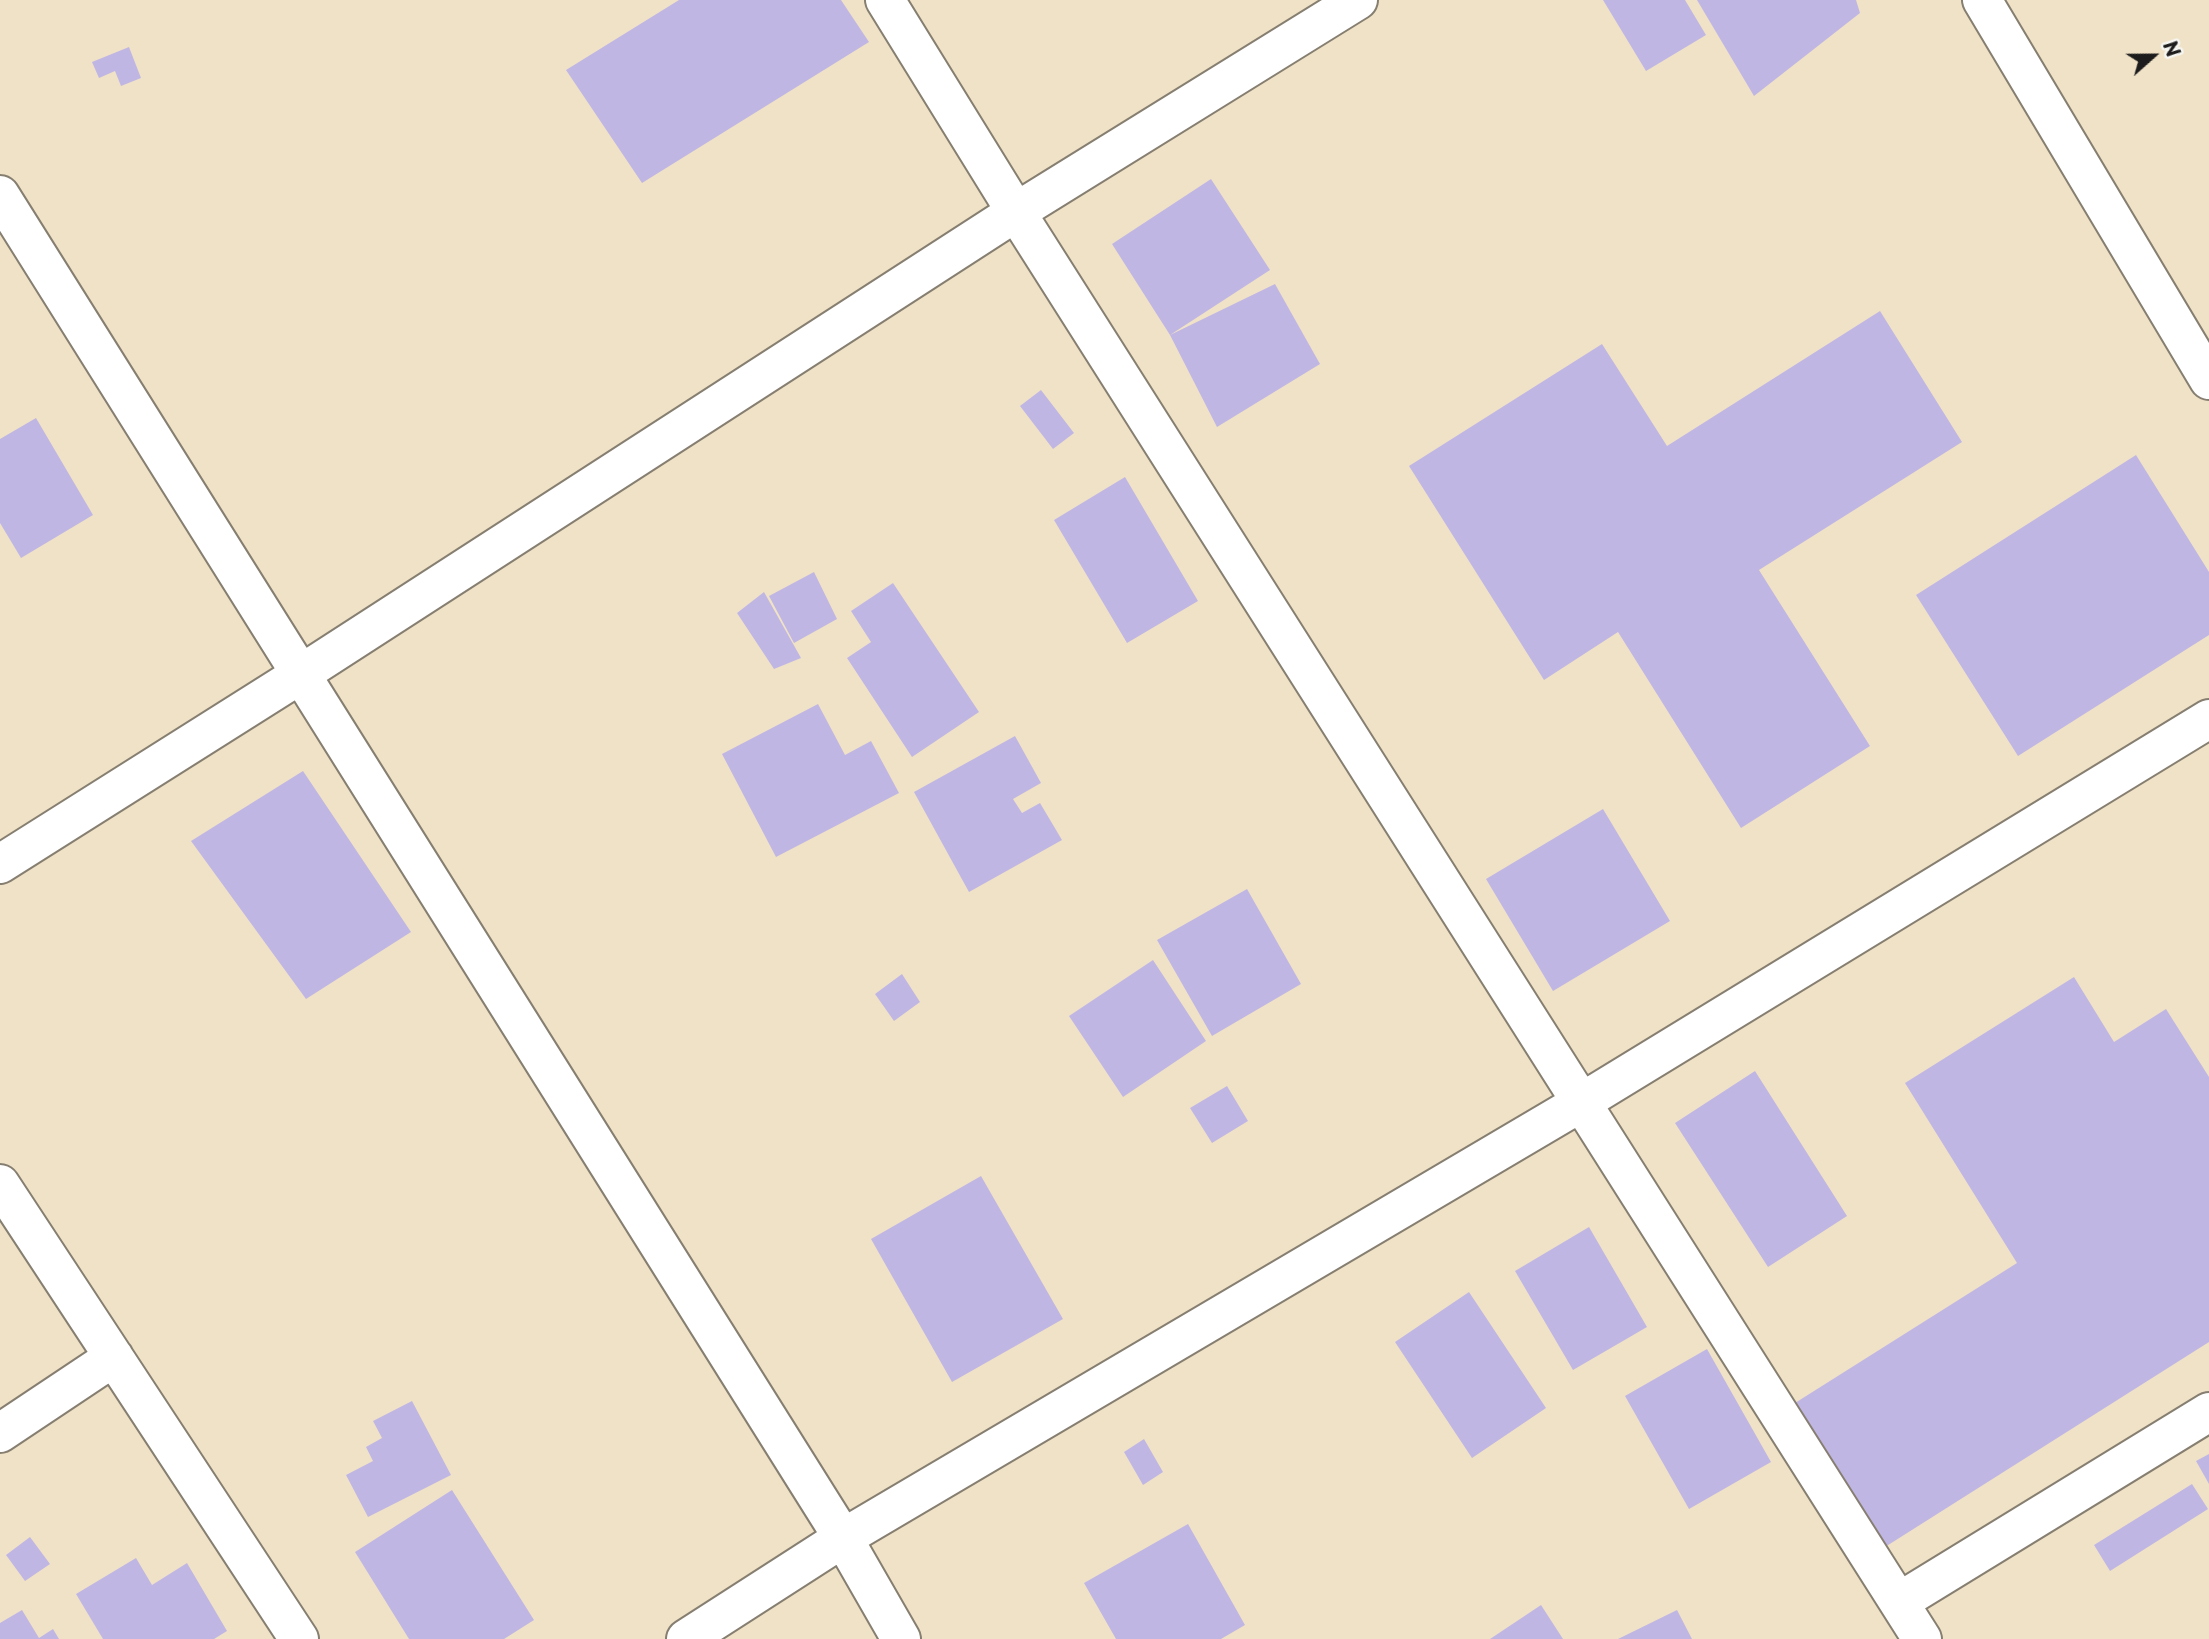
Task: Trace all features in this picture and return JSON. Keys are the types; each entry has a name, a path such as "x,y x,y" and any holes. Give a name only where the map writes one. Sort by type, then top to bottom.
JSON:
{"street":[{"path":"885,0 1016,212 1922,1639"},
{"path":"0,863 301,674 1016,212 1358,0"},
{"path":"1982,0 2209,380"},
{"path":"0,195 843,1538 901,1639"},
{"path":"686,1639 843,1538 1581,1102 2209,719"},
{"path":"0,1184 299,1639"},
{"path":"0,1433 114,1357"},
{"path":"1899,1602 2209,1412"}],"building":[{"path":"679,0 841,0 869,42 642,183 566,70"},
{"path":"1603,0 1685,0 1706,35 1646,71"},
{"path":"1697,0 1856,0 1860,13 1754,96"},
{"path":"129,47 141,78 121,86 115,71 99,78 92,62"},
{"path":"1211,179 1270,270 1170,335 1112,244"},
{"path":"1275,284 1320,364 1217,427 1170,335"},
{"path":"1880,311 1962,442 1759,570 1870,746 1741,828 1618,632 1544,680 1409,466 1602,344 1667,446"},
{"path":"1041,390 1074,433 1053,449 1020,406"},
{"path":"36,418 93,515 21,558 0,523 0,439"},
{"path":"2136,455 2209,572 2209,635 2018,756 1916,595"},
{"path":"1125,477 1198,601 1127,643 1054,520"},
{"path":"814,572 837,619 794,643 769,596"},
{"path":"893,583 979,712 912,757 847,658 871,642 851,611"},
{"path":"764,592 801,658 774,669 737,613"},
{"path":"818,704 845,755 871,741 899,793 776,857 722,754"},
{"path":"1015,736 1041,783 1013,799 1022,813 1040,803 1062,840 969,892 914,792"},
{"path":"303,771 411,932 306,999 191,841"},
{"path":"1603,809 1670,921 1553,991 1486,879"},
{"path":"1247,889 1301,984 1212,1036 1157,940"},
{"path":"1153,960 1206,1041 1123,1097 1069,1016"},
{"path":"902,974 920,1002 894,1021 875,994"},
{"path":"2074,977 2114,1042 2166,1009 2209,1077 2209,1342 1885,1547 1795,1403 2017,1263 1905,1083"},
{"path":"1755,1071 1847,1216 1768,1267 1675,1123"},
{"path":"1227,1086 1248,1121 1212,1143 1190,1108"},
{"path":"981,1176 1063,1319 952,1382 871,1239"},
{"path":"1589,1227 1647,1327 1573,1370 1515,1271"},
{"path":"1469,1292 1546,1408 1472,1458 1395,1342"},
{"path":"1707,1349 1771,1462 1689,1509 1625,1396"},
{"path":"412,1401 451,1475 368,1517 346,1475 373,1461 366,1447 382,1438 373,1421"},
{"path":"1144,1439 1163,1472 1143,1485 1124,1452"},
{"path":"2209,1454 2209,1484 2196,1461"},
{"path":"2192,1484 2208,1509 2110,1571 2094,1545"},
{"path":"452,1490 534,1620 504,1639 409,1639 355,1552"},
{"path":"1188,1524 1245,1625 1221,1639 1116,1639 1084,1583"},
{"path":"30,1537 50,1564 25,1581 6,1555"},
{"path":"136,1558 152,1585 187,1563 227,1631 214,1639 103,1639 76,1594"},
{"path":"1541,1605 1563,1639 1490,1639"},
{"path":"22,1610 39,1638 53,1629 59,1639 0,1639 0,1623"},
{"path":"1677,1610 1692,1639 1618,1639"}]}
